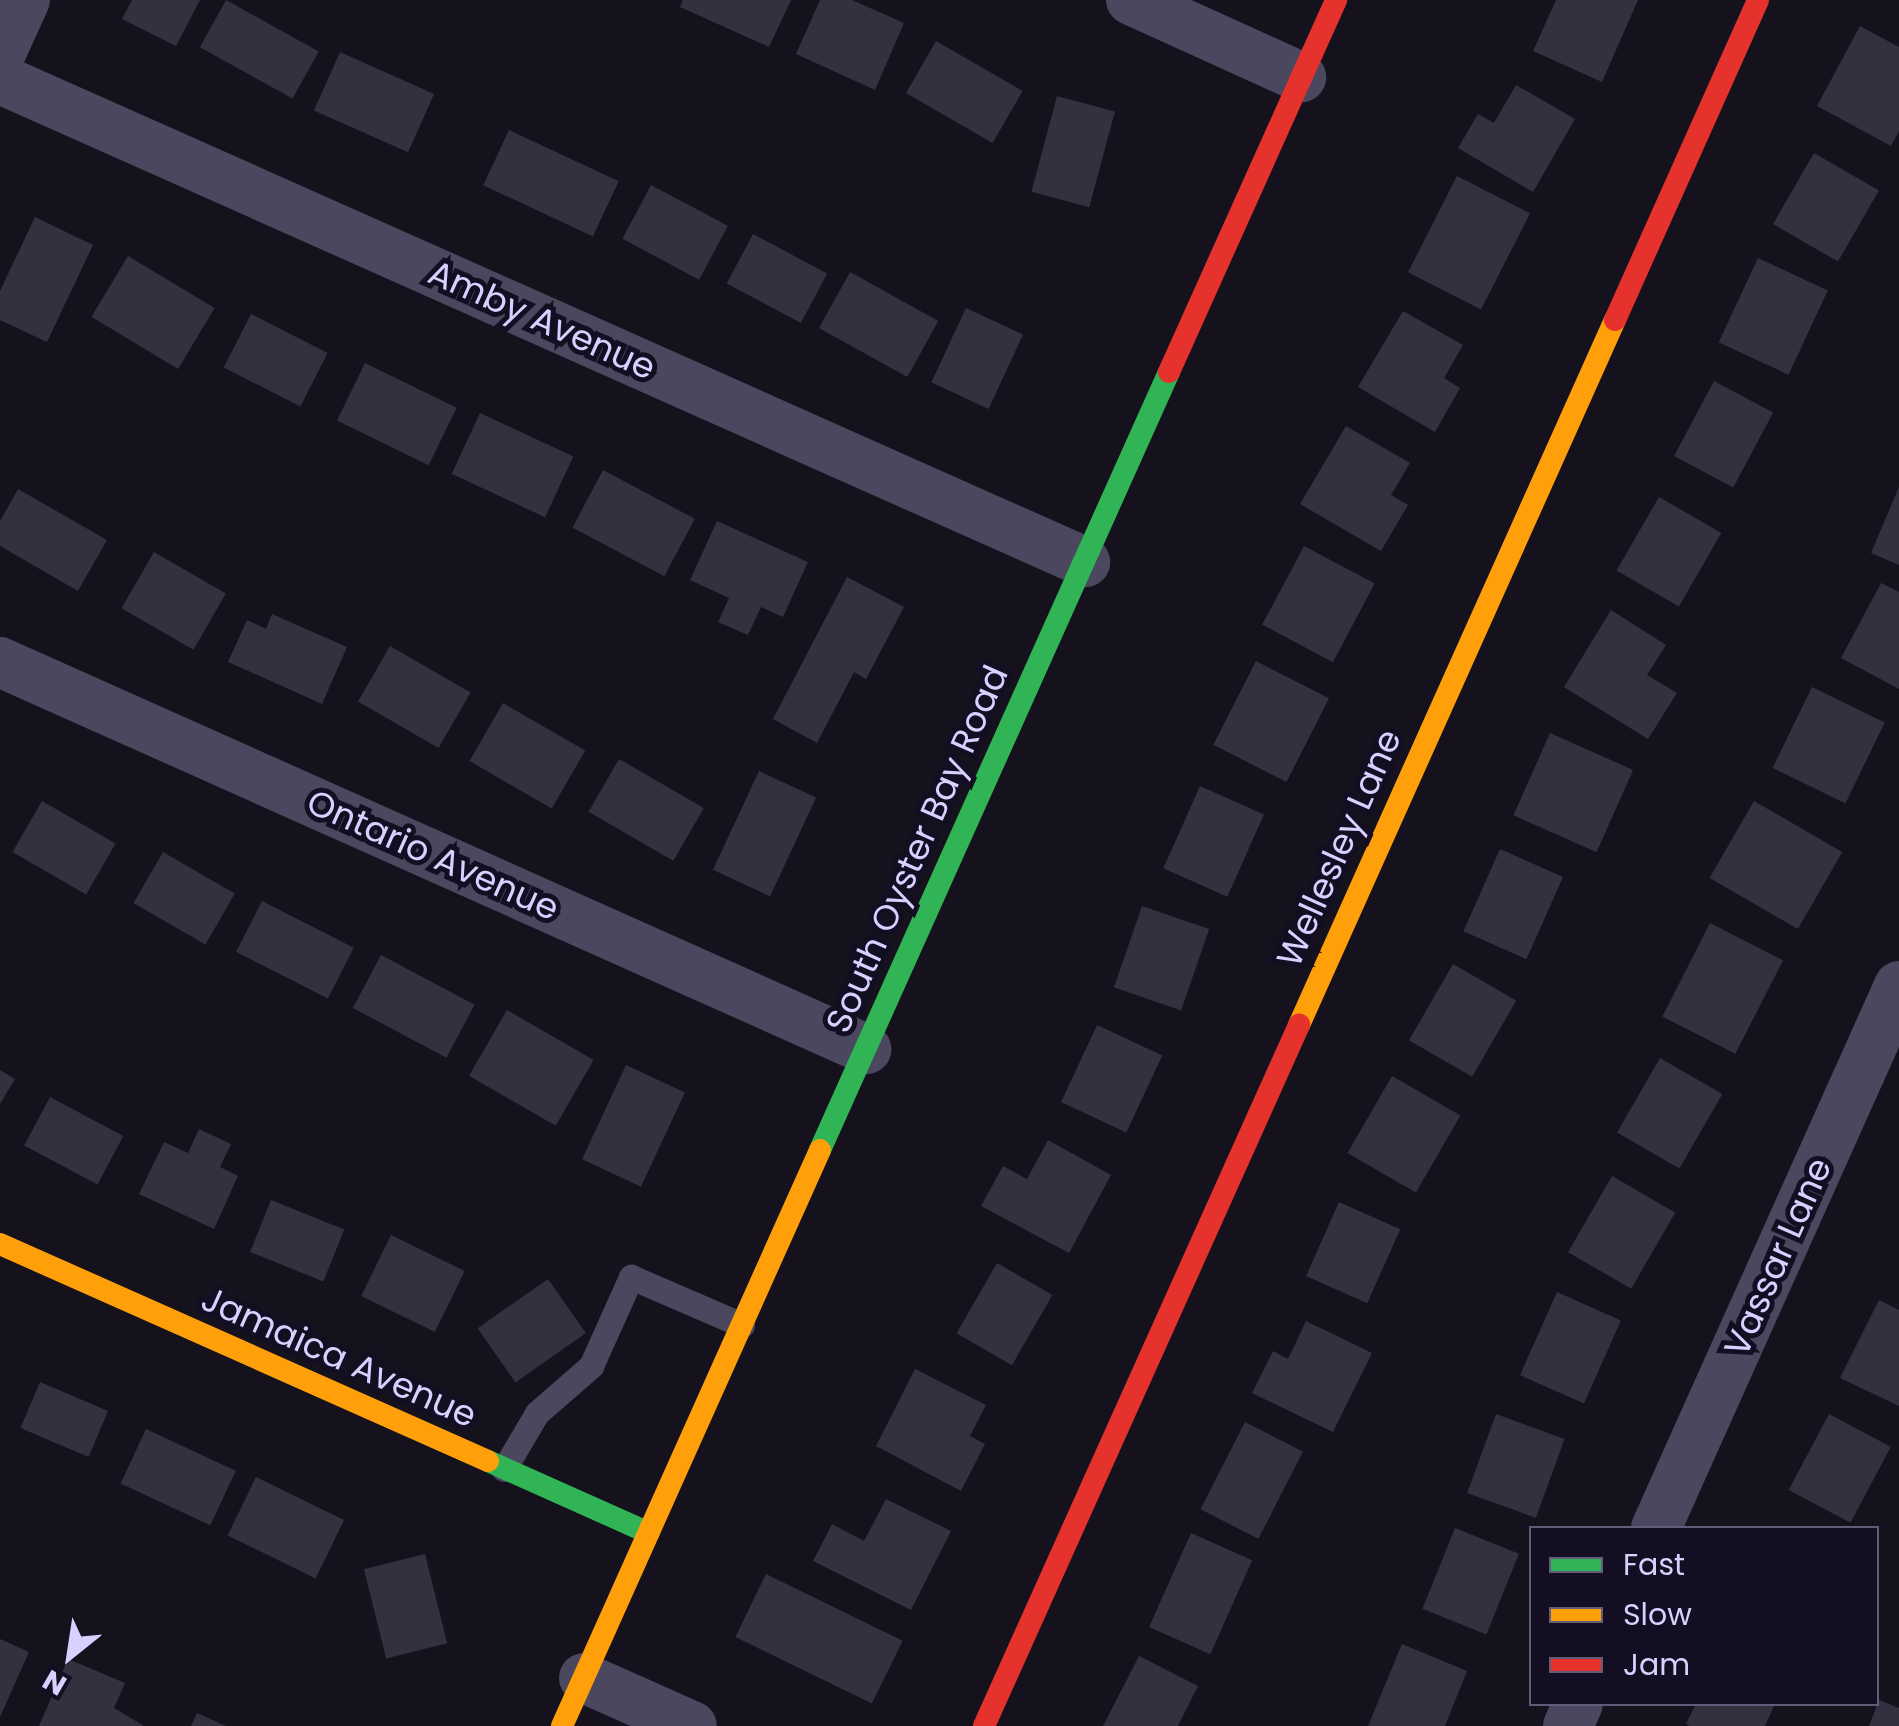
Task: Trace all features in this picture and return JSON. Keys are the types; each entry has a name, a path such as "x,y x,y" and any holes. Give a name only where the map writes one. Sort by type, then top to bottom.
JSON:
{"street":[{"path":"0,55 25,0"},
{"path":"1130,0 1302,76"},
{"name":"South Oyster Bay Road","path":"562,1726 1336,0"},
{"name":"Wellesley Lane","path":"984,1726 1758,0"},
{"name":"Amby Avenue","path":"0,78 1085,562"},
{"name":"Ontario Avenue","path":"0,662 866,1048"},
{"name":"Vassar Lane","path":"1657,1526 1899,986"},
{"name":"Jamaica Avenue","path":"0,1244 649,1534"},
{"path":"584,1678 692,1726"}],"lane":[{"path":"504,1469 537,1413 591,1366 631,1277 742,1325"}],"building":[{"path":"132,0 200,0 176,46 122,19"},
{"path":"226,0 319,51 293,99 200,47"},
{"path":"683,0 791,0 769,47 680,7"},
{"path":"820,0 852,0 904,23 875,90 796,54"},
{"path":"1556,0 1638,0 1602,82 1533,51"},
{"path":"1860,26 1899,47 1899,131 1891,146 1817,106"},
{"path":"936,41 1023,91 993,143 906,93"},
{"path":"340,52 434,94 408,152 314,110"},
{"path":"1516,85 1575,119 1533,192 1458,148 1478,114 1494,123"},
{"path":"1057,96 1115,112 1089,207 1031,192"},
{"path":"509,130 619,181 593,236 483,185"},
{"path":"1814,153 1879,190 1838,262 1773,224"},
{"path":"1457,176 1530,213 1481,309 1408,272"},
{"path":"651,185 728,226 699,280 622,239"},
{"path":"35,217 93,245 47,342 0,320 0,291"},
{"path":"753,234 827,273 801,323 727,283"},
{"path":"128,256 215,308 178,369 91,317"},
{"path":"1758,258 1828,291 1788,375 1719,342"},
{"path":"850,272 938,321 907,377 819,328"},
{"path":"966,308 1023,335 988,409 931,382"},
{"path":"1403,311 1463,345 1444,378 1460,388 1435,432 1358,387"},
{"path":"251,314 328,353 300,407 224,367"},
{"path":"365,363 457,408 429,465 337,421"},
{"path":"1714,381 1773,412 1733,488 1674,456"},
{"path":"480,413 573,457 545,517 452,474"},
{"path":"1346,426 1410,463 1391,495 1408,505 1381,551 1300,504"},
{"path":"603,470 695,519 664,576 572,527"},
{"path":"1899,487 1899,565 1871,553"},
{"path":"18,489 107,540 78,591 0,546 0,521"},
{"path":"1659,497 1721,533 1679,607 1616,571"},
{"path":"717,521 808,562 783,617 761,607 748,635 718,622 729,598 690,580"},
{"path":"1304,546 1375,584 1333,662 1262,625"},
{"path":"154,552 226,594 193,650 122,608"},
{"path":"847,577 904,607 866,679 854,672 817,743 773,719"},
{"path":"1881,583 1899,592 1899,689 1841,658"},
{"path":"1611,610 1666,645 1647,675 1677,693 1648,739 1564,687"},
{"path":"272,614 347,647 322,704 228,662 247,620 266,629"},
{"path":"390,646 471,692 439,748 358,701"},
{"path":"1256,661 1329,698 1286,782 1213,745"},
{"path":"1812,687 1885,723 1845,803 1773,768"},
{"path":"503,703 585,750 552,809 470,761"},
{"path":"1550,733 1633,770 1597,852 1513,815"},
{"path":"619,759 704,808 673,861 588,812"},
{"path":"759,771 816,798 770,896 713,870"},
{"path":"1200,786 1264,814 1227,897 1163,868"},
{"path":"42,801 116,844 86,895 12,852"},
{"path":"1754,801 1842,852 1798,929 1710,878"},
{"path":"1500,849 1563,877 1526,959 1463,931"},
{"path":"163,852 235,894 205,945 134,903"},
{"path":"262,901 354,948 328,999 236,952"},
{"path":"1142,906 1209,929 1181,1010 1114,987"},
{"path":"1710,923 1783,960 1735,1054 1662,1017"},
{"path":"381,955 475,1005 446,1058 353,1008"},
{"path":"1453,964 1516,1000 1472,1077 1409,1040"},
{"path":"507,1010 594,1060 556,1126 469,1076"},
{"path":"1097,1025 1162,1055 1126,1132 1061,1102"},
{"path":"1660,1058 1722,1094 1679,1168 1617,1132"},
{"path":"626,1065 685,1092 641,1187 582,1159"},
{"path":"0,1070 15,1079 0,1104"},
{"path":"1392,1076 1460,1116 1416,1193 1348,1153"},
{"path":"50,1097 123,1136 97,1185 24,1146"},
{"path":"199,1129 231,1144 220,1167 238,1176 214,1229 139,1194 164,1142 188,1153"},
{"path":"1048,1140 1111,1175 1069,1253 981,1206 1003,1166 1027,1179"},
{"path":"1612,1176 1675,1212 1631,1289 1568,1252"},
{"path":"271,1200 344,1230 323,1282 250,1252"},
{"path":"1339,1202 1400,1229 1367,1303 1306,1276"},
{"path":"391,1235 465,1271 435,1332 361,1296"},
{"path":"997,1263 1052,1295 1012,1365 956,1333"},
{"path":"548,1279 586,1333 515,1382 478,1328"},
{"path":"1557,1292 1621,1320 1584,1404 1520,1375"},
{"path":"1879,1300 1899,1310 1899,1406 1840,1378"},
{"path":"1306,1321 1372,1353 1333,1432 1252,1393 1273,1351 1288,1359"},
{"path":"915,1369 986,1405 970,1436 985,1444 961,1491 876,1446"},
{"path":"40,1382 108,1411 89,1457 20,1428"},
{"path":"1496,1414 1565,1439 1536,1518 1467,1493"},
{"path":"1829,1414 1891,1447 1850,1523 1789,1490"},
{"path":"1245,1422 1303,1452 1258,1539 1201,1509"},
{"path":"146,1429 236,1471 210,1525 121,1483"},
{"path":"256,1477 344,1520 316,1578 228,1535"},
{"path":"886,1499 951,1531 911,1610 813,1561 832,1524 864,1541"},
{"path":"1455,1528 1519,1554 1486,1635 1422,1609"},
{"path":"1191,1533 1252,1560 1210,1654 1149,1627"},
{"path":"425,1554 447,1643 386,1659 364,1569"},
{"path":"766,1574 903,1641 872,1704 735,1637"},
{"path":"0,1639 29,1652 0,1717"},
{"path":"1402,1644 1467,1671 1445,1726 1368,1726"},
{"path":"1139,1656 1198,1686 1178,1726 1103,1726"},
{"path":"68,1659 125,1683 114,1708 144,1726 39,1726"},
{"path":"1879,1700 1899,1708 1899,1726 1869,1726"},
{"path":"1695,1706 1774,1706 1765,1726 1686,1724"},
{"path":"197,1713 226,1726 191,1726"}],"traffic: fast":[{"path":"820,1150 1169,372"},
{"path":"488,1461 649,1533"}],"traffic: slow":[{"path":"1299,1025 1615,320"},
{"path":"562,1726 820,1150"},
{"path":"0,1244 488,1461"}],"traffic: jam":[{"path":"1169,372 1336,0"},
{"path":"1615,320 1758,0"},
{"path":"984,1726 1299,1025"}]}
